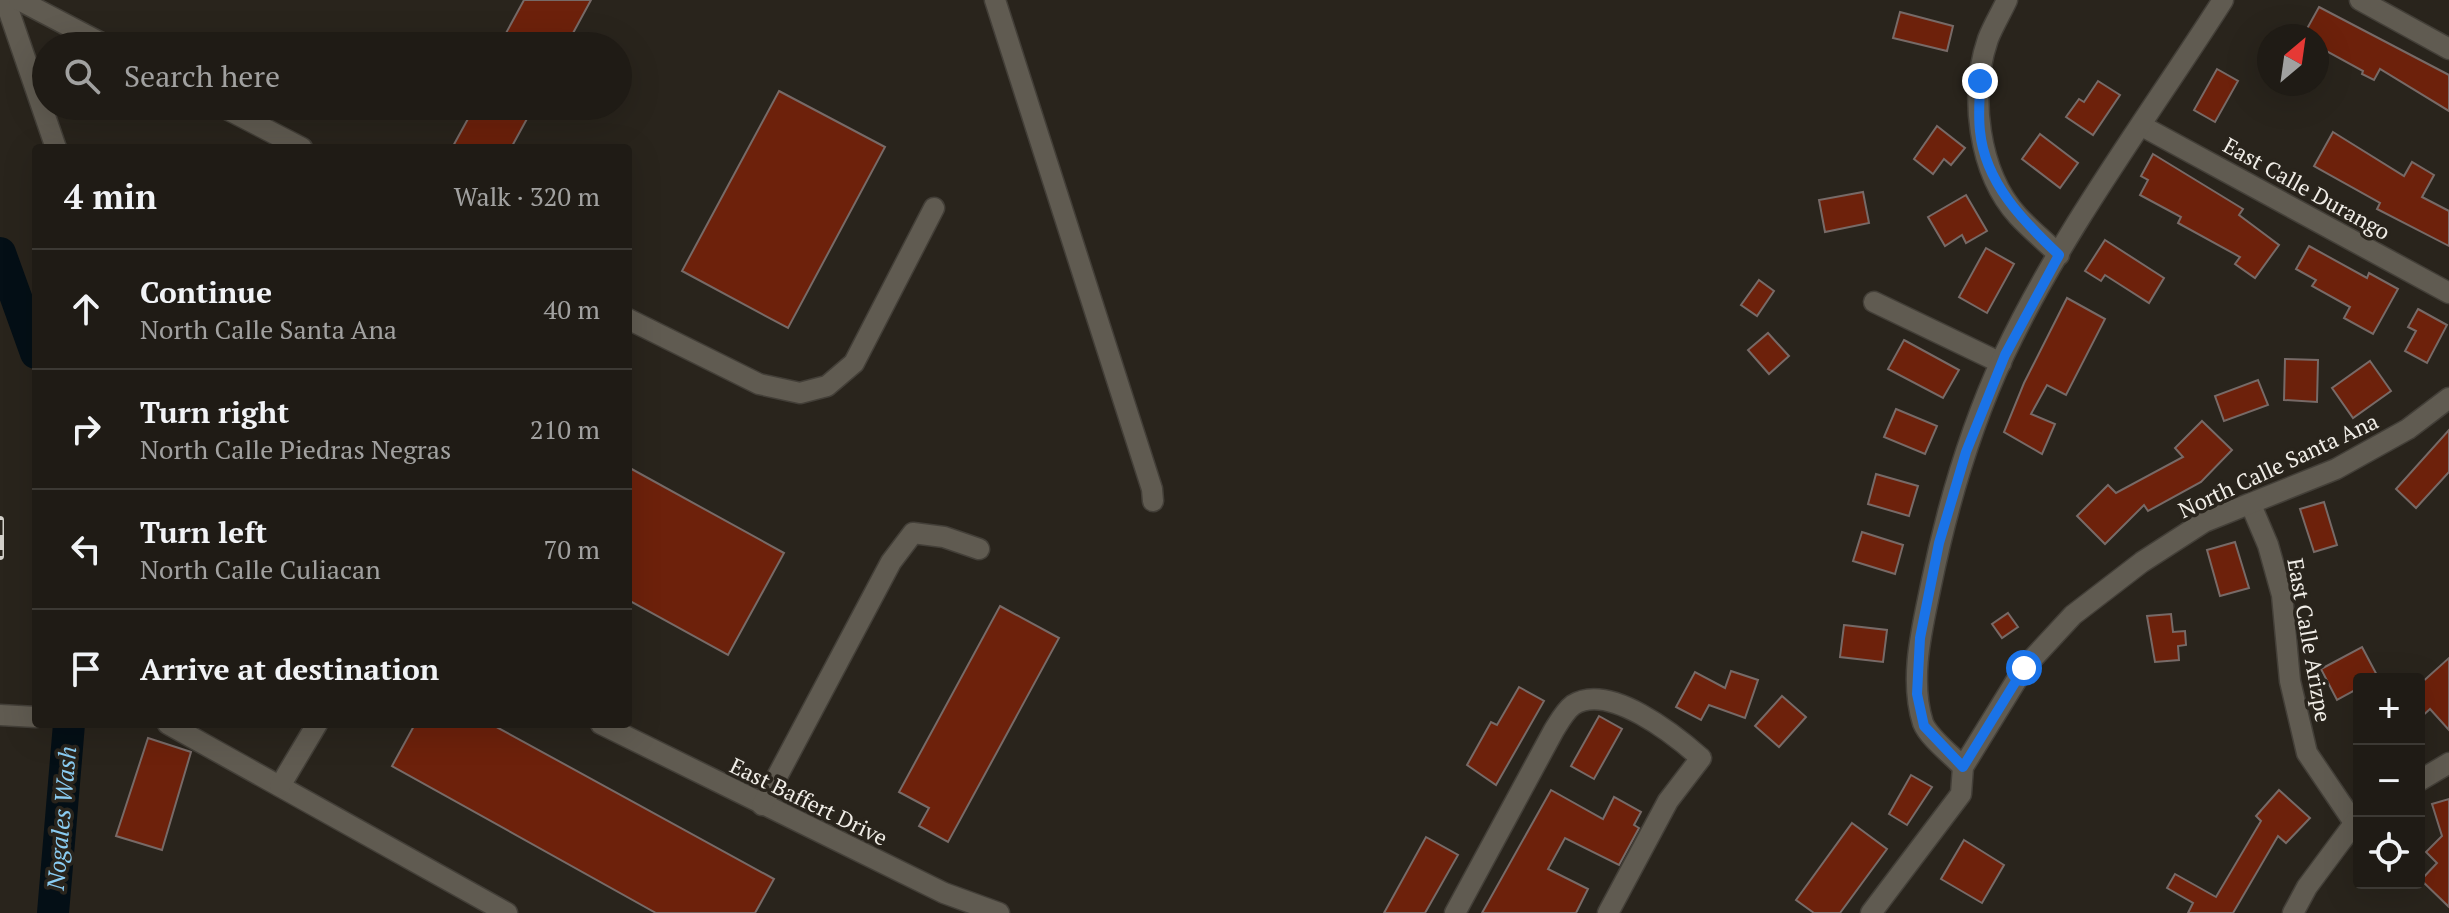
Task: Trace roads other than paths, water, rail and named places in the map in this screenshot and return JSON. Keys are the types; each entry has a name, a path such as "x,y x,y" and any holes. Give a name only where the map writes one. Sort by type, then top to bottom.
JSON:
{"street":[{"path":"5,0 32,78"},
{"path":"19,0 80,32"},
{"path":"995,0 1152,489 1153,501"},
{"path":"2007,0 1988,39 1980,81 1980,133 1996,178 2016,214 2059,255"},
{"path":"1963,767 1924,726 1917,694 1920,638 1939,543 1966,452 2001,363 2059,255 2223,0"},
{"path":"2360,0 2449,49"},
{"path":"46,120 55,144"},
{"path":"248,120 294,144"},
{"name":"East Calle Durango","path":"2142,126 2449,293"},
{"path":"632,321 759,384 800,393 827,386 842,377 854,363 934,208"},
{"path":"1874,302 2001,363"},
{"name":"North Calle Santa Ana","path":"1871,913 1961,794 1963,767 2024,668 2073,615 2142,562 2204,522 2336,469 2408,429 2449,398"},
{"name":"East Calle Arizpe","path":"2251,505 2268,545 2282,595 2290,681 2307,753 2355,817"},
{"path":"762,805 891,562 913,533 944,537 979,549"},
{"path":"1455,913 1554,730 1573,705 1590,699 1626,707 1675,736 1701,758 1668,801 1608,913"},
{"path":"0,715 30,716"},
{"path":"175,728 507,913"},
{"path":"280,786 315,728"},
{"name":"East Baffert Drive","path":"609,728 944,893 999,913"},
{"path":"2425,777 2449,763"},
{"path":"2293,913 2307,887 2353,823"}],"waterway":[{"name":"Nogales Wash","path":"0,253 32,342"},
{"name":"Nogales Wash","path":"53,913 69,728"}],"railway":[{"path":"0,520 0,556"}]}
